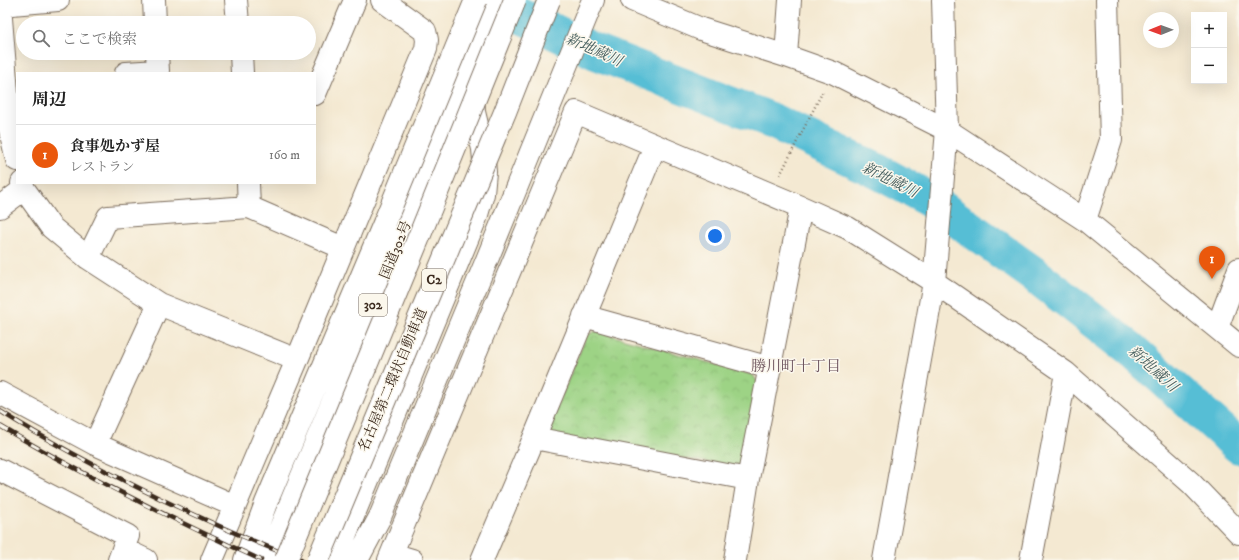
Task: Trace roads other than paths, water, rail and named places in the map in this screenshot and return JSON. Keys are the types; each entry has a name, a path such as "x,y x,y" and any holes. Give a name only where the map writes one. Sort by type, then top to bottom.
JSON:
{"main road":[{"path":"16,156 10,130 12,80 0,6 58,0"},
{"path":"154,0 155,16"},
{"path":"236,0 237,16"},
{"path":"316,92 355,0"},
{"path":"212,560 426,49 427,40 425,31 382,0"},
{"path":"245,560 266,503 476,0"},
{"name":"国道302号","path":"267,560 445,132 498,0"},
{"name":"名古屋第二環状自動車道","path":"286,560 420,237 515,0"},
{"name":"名古屋第二環状自動車道","path":"318,560 502,119 549,0"},
{"path":"357,560 380,517 593,0"},
{"path":"632,0 701,29 834,73 948,130 1085,220 1239,346"},
{"path":"786,56 790,0"},
{"path":"884,560 935,272 948,130 943,0"},
{"path":"1085,220 1111,140 1106,0"},
{"name":"国道302号","path":"335,560 476,218 483,194 485,172 484,149 474,112 473,92 474,73 478,49"},
{"path":"142,72 158,71 157,60"},
{"path":"241,60 242,72"},
{"path":"412,560 390,557 576,112 801,207 848,228 935,272 1066,373 1191,483 1239,533"},
{"path":"377,168 445,132"},
{"path":"482,560 655,146"},
{"path":"248,184 249,207"},
{"path":"0,207 23,186 51,227 88,258 159,304 297,360"},
{"path":"520,187 529,225"},
{"path":"88,258 108,217 249,207 343,248"},
{"path":"735,560 748,479 801,207"},
{"path":"1217,328 1239,269"},
{"path":"95,444 159,304"},
{"path":"584,316 770,368"},
{"path":"1031,560 1066,373"},
{"path":"0,393 95,444 234,506"},
{"path":"534,438 748,479"},
{"path":"0,470 128,536 121,555 146,560"}],"waterway":[{"name":"新地蔵川","path":"489,0 596,52 768,119 877,171 927,198 1035,275 1129,348 1239,446"}],"railway":[{"path":"0,411 59,446 140,489 230,531 301,560"},
{"path":"0,426 129,496 194,529 261,560"}],"place":[{"name":"食事処かず屋","path":"1212,279"}],"district":[{"name":"勝川町十丁目","path":"796,366"}]}
